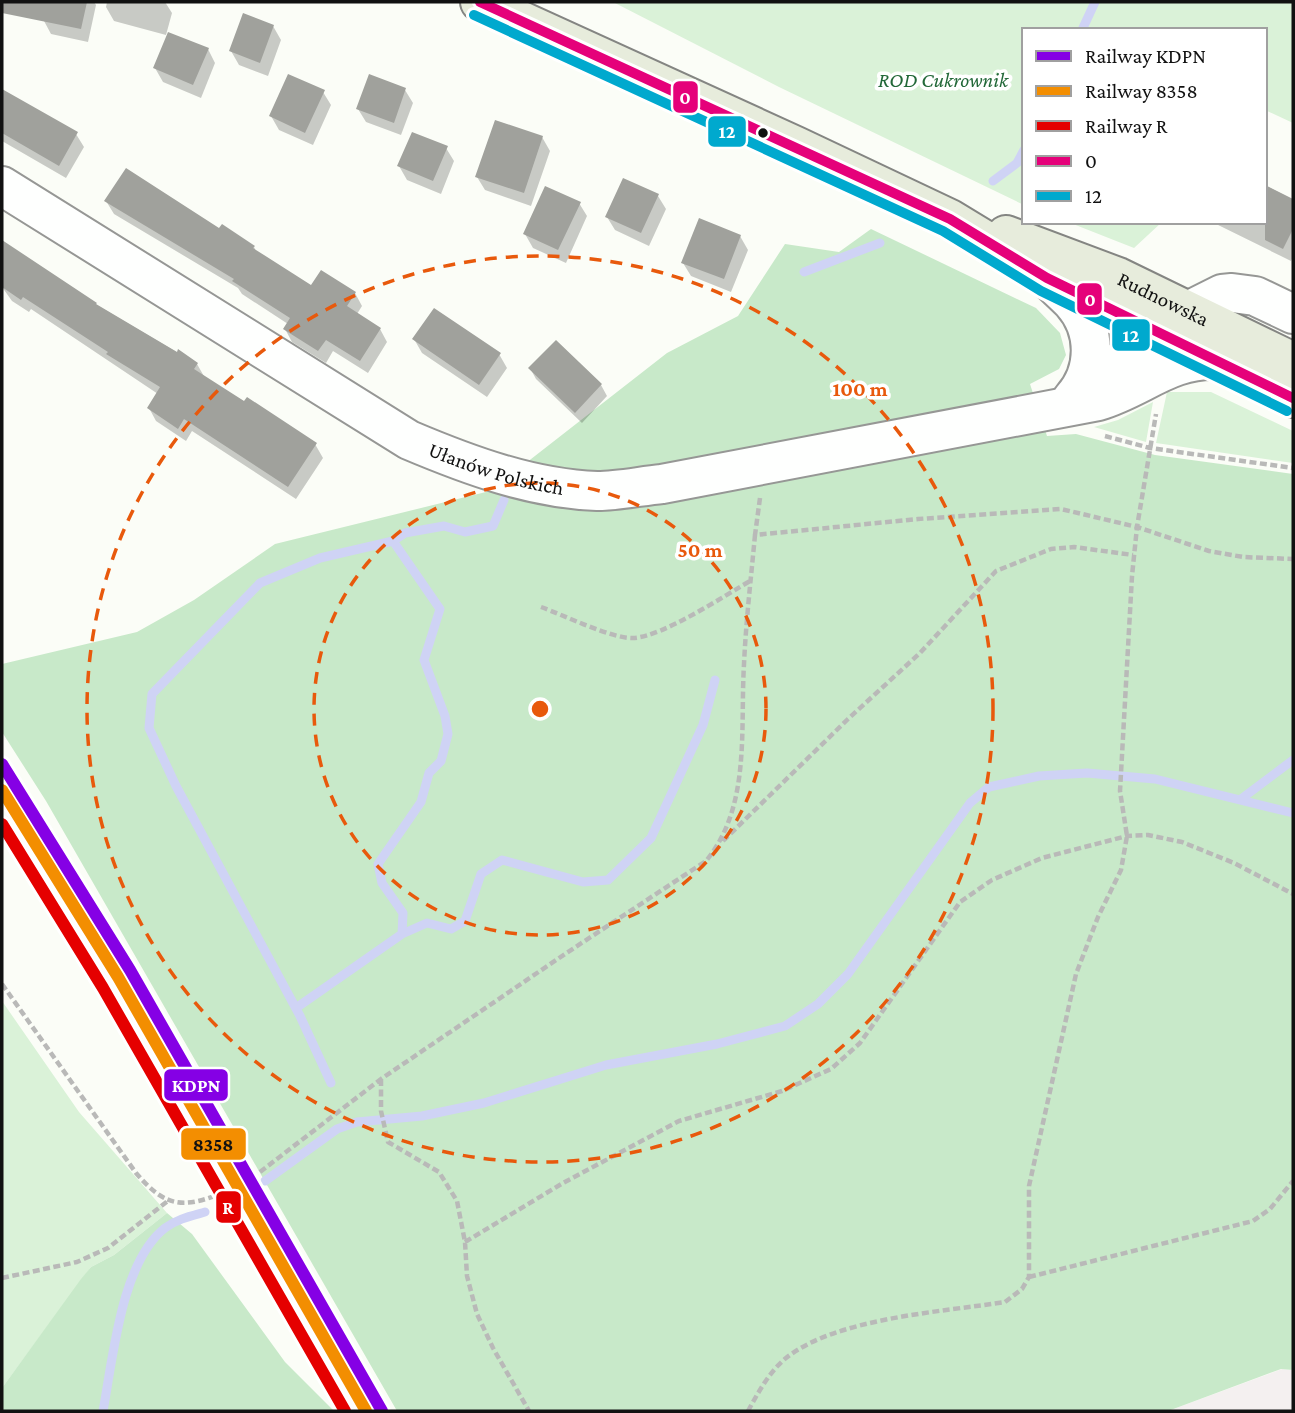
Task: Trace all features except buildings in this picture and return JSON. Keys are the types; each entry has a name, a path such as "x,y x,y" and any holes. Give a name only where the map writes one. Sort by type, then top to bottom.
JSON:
{"main road":[{"name":"Rudnowska","path":"480,2 950,219 1047,278 1293,362"},
{"name":"Rudnowska","path":"950,219 1016,238 1118,276 1217,360 1293,398"}],"street":[{"name":"Ułanów Polskich","path":"2,186 409,440 451,458 545,485 598,491 662,484 764,466 1121,395 1175,365 1200,359 1217,360"},
{"path":"1047,278 1073,303 1084,321 1091,348 1088,376 1080,390 1060,409"},
{"name":"Ułanów Polskich","path":"1060,409 1082,396 1135,348 1173,321 1222,294 1255,296 1293,314"}],"path":[{"path":"748,1411 762,1386 784,1360 811,1341 870,1323 1005,1302 1022,1289 1029,1277 1029,1186 1070,1001 1080,963 1121,870 1127,836 1121,791 1133,555 1159,402"},
{"path":"1094,433 1150,447 1293,468"},
{"path":"720,844 730,822 739,786 744,663 764,466"},
{"path":"755,535 918,519 1061,509 1137,527 1209,551 1243,557 1293,559"},
{"path":"260,1172 381,1079 553,961 706,862 720,844 920,653 996,571 1051,549 1074,547 1133,555"},
{"path":"541,607 615,635 634,638 689,616 751,581"},
{"path":"465,1242 563,1183 679,1121 782,1091 831,1069 860,1043 960,902 992,880 1042,858 1127,836 1148,835 1182,842 1234,863 1293,894"},
{"path":"2,984 136,1173 153,1192 185,1204 225,1192"},
{"path":"381,1079 381,1111 388,1142 439,1172 457,1201 465,1242 467,1276 477,1314 529,1411"},
{"path":"1029,1277 1253,1221 1270,1209 1293,1181"},
{"path":"2,1278 76,1262 108,1248 169,1200"}],"shaded area":[{"path":"1282,1369 1293,1370 1293,1411 1168,1411"}],"green space":[{"name":"ROD Cukrownik","path":"613,2 1293,2 1293,123 1267,111 1267,28 1022,28 1022,204 779,87"},
{"path":"1073,224 1160,224 1134,248"},
{"path":"871,229 1036,308 1060,333 1066,355 1059,369 1030,384 1047,436 1076,434 1155,455 1293,474 1293,1370 1281,1369 1168,1411 397,1411 46,801 2,732 2,664 137,632 194,600 275,544 490,491 667,353 738,316 785,244 839,252"},
{"path":"1167,392 1211,392 1293,431 1293,463 1156,443"},
{"path":"1153,402 1146,442 1094,427 1118,420"},
{"path":"2,1001 79,1112 167,1213 114,1255 91,1267 2,1388"},
{"path":"167,1213 192,1234 285,1362 334,1411 2,1411 2,1388 91,1267 114,1255"}],"waterway":[{"path":"1083,28 1095,2"},
{"path":"993,181 1017,163 1022,154"},
{"path":"804,272 880,243"},
{"path":"331,1083 300,1016 176,786 149,728 152,694 260,583 320,558 393,541 405,533 444,526 465,532 493,526 504,500"},
{"path":"296,1008 402,934 403,913 382,883 378,864 421,802 429,773 441,761 448,734 445,716 424,660 440,609 393,541"},
{"path":"402,934 427,923 451,929 465,921 481,874 502,860 583,882 608,880 651,838 703,725 715,680"},
{"path":"1241,799 1293,760"},
{"path":"265,1181 337,1129 357,1122 422,1116 484,1103 606,1065 717,1044 785,1026 818,1004 848,974 970,803 989,787 1039,776 1087,773 1155,779 1293,813"},
{"path":"103,1411 121,1313 138,1264 150,1243 165,1228 179,1220 205,1212"}],"rail line":[{"name":"KDPN","path":"2,764 130,970 382,1411"},
{"name":"8358","path":"2,790 118,977 366,1411"},
{"name":"R","path":"2,824 103,988 345,1411"}],"transit line":[{"name":"0","path":"480,2 950,219 1047,278 1293,398"},
{"name":"12","path":"474,15 943,231 1041,291 1287,411"}]}
